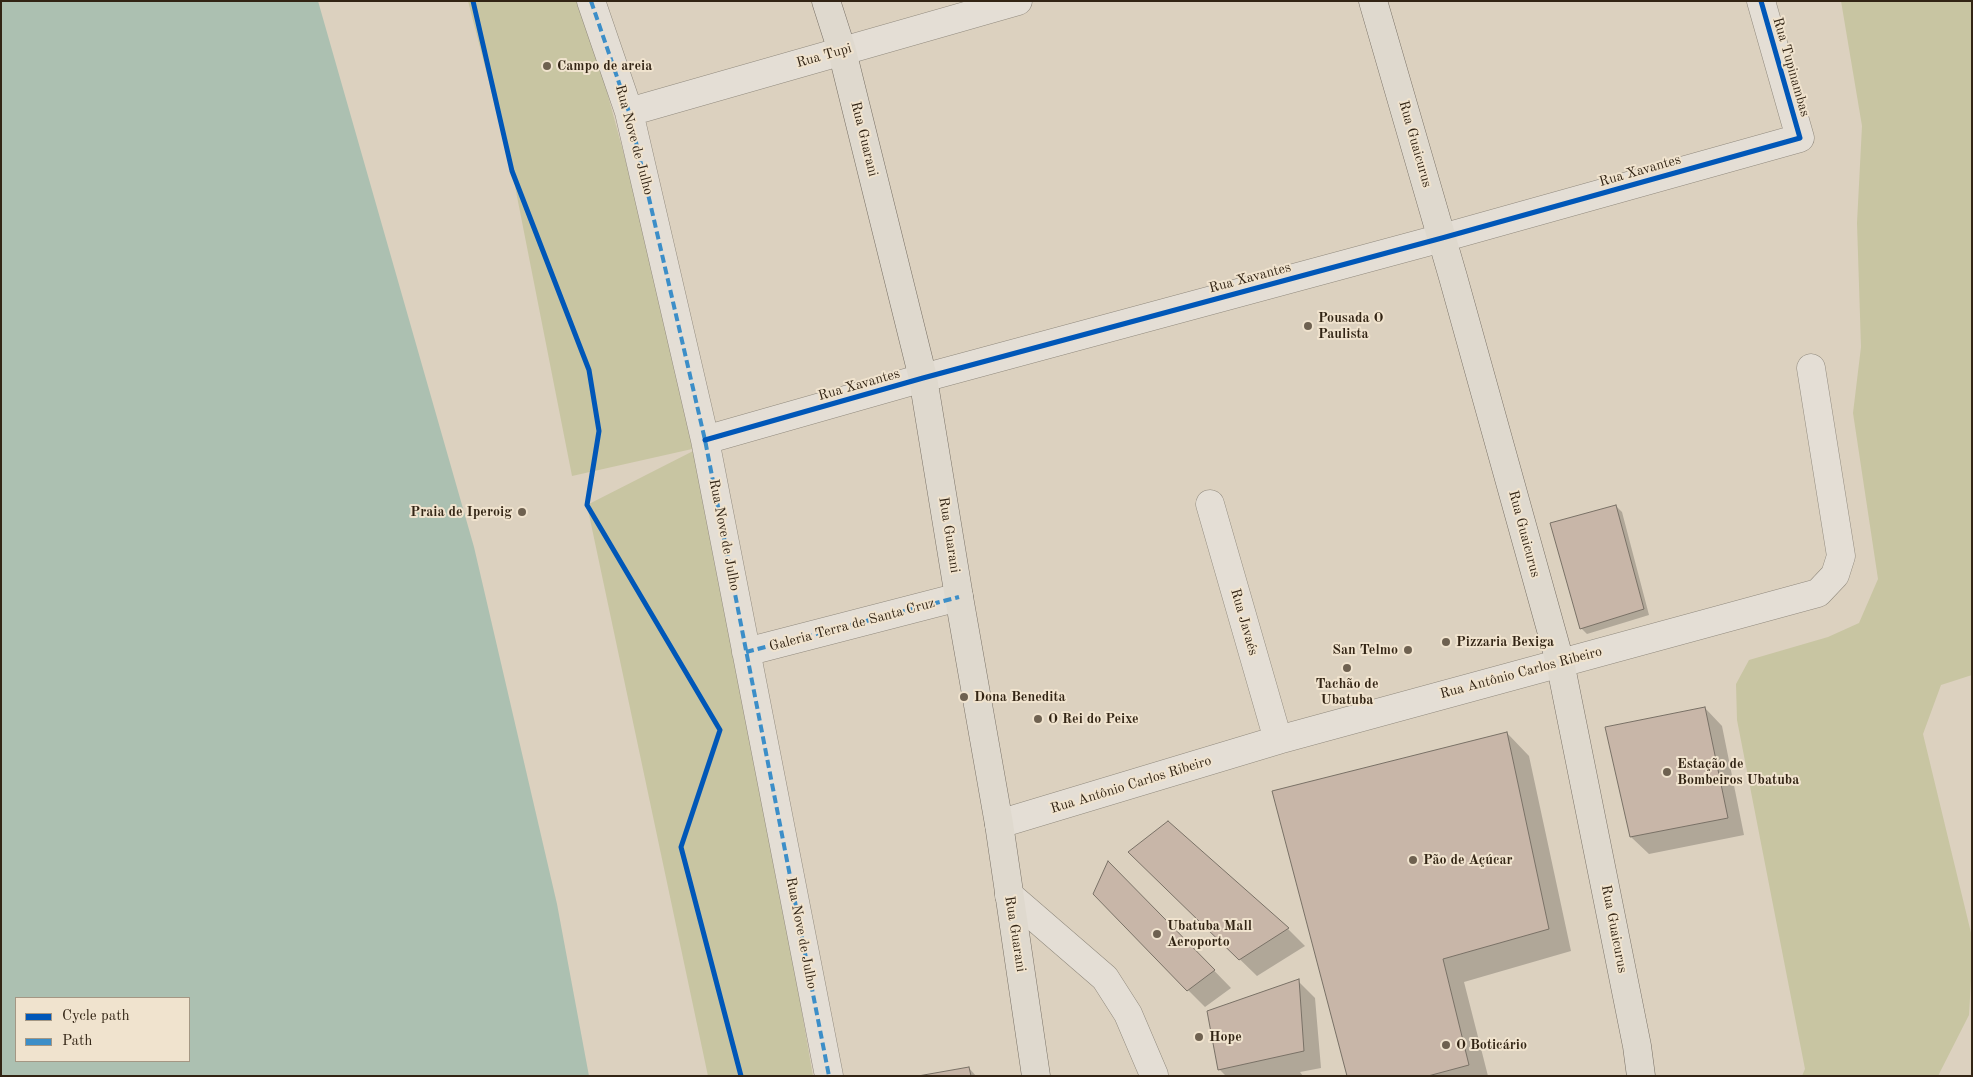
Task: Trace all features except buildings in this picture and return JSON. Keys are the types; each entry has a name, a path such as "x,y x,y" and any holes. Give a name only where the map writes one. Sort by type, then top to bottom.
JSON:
{"main road":[{"name":"Rua Guarani","path":"826,1 842,51 923,378 999,824 1036,1076"},
{"name":"Rua Guaicurus","path":"1373,1 1442,238 1560,662 1634,1028 1641,1076"}],"street":[{"name":"Rua Nove de Julho","path":"591,1 629,112 706,440 829,1076"},
{"name":"Rua Tupi","path":"629,112 1018,1"},
{"name":"Rua Tupinambas","path":"1761,1 1800,138"},
{"name":"Rua Xavantes","path":"706,440 923,378 1442,238 1800,138"},
{"name":"Rua Antônio Carlos Ribeiro","path":"999,824 1278,740 1818,593 1835,575 1841,556 1811,368"},
{"name":"Rua Javaés","path":"1210,504 1278,740"},
{"name":"Galeria Terra de Santa Cruz","path":"746,652 959,597"},
{"path":"1009,895 1105,978 1128,1014 1157,1075"}],"shaded area":[{"path":"1,1 318,1 474,547 557,904 589,1076 1,1076"},
{"path":"468,1 580,1 597,55 703,446 813,1076 708,1076 587,505 701,447 572,476 512,171"},
{"path":"1841,1 1972,1 1972,675 1941,685 1923,734 1972,937 1972,963 1969,1015 1938,1076 1802,1076 1805,1069 1737,720 1736,684 1749,660 1828,637 1859,623 1878,579 1853,413 1861,347 1857,223 1862,126"}],"marked path":[{"path":"591,1 629,112 705,440 829,1076"},
{"path":"746,652 959,597"}],"cycle path":[{"path":"473,1 512,171 589,370 599,431 587,505 720,730 681,847 741,1076"},
{"path":"705,440 923,378 1442,238 1800,138 1761,1"}],"place":[{"name":"Campo de areia","path":"547,66"},
{"name":"Pousada O Paulista","path":"1308,326"},
{"name":"Praia de Iperoig","path":"522,512"},
{"name":"Pizzaria Bexiga","path":"1446,642"},
{"name":"San Telmo","path":"1408,650"},
{"name":"Tachão de Ubatuba","path":"1347,668"},
{"name":"Dona Benedita","path":"964,697"},
{"name":"O Rei do Peixe","path":"1038,719"},
{"name":"Estação de Bombeiros Ubatuba","path":"1667,772"},
{"name":"Pão de Açúcar","path":"1413,860"},
{"name":"Ubatuba Mall Aeroporto","path":"1157,934"},
{"name":"Hope","path":"1199,1037"},
{"name":"O Boticário","path":"1446,1045"}]}
